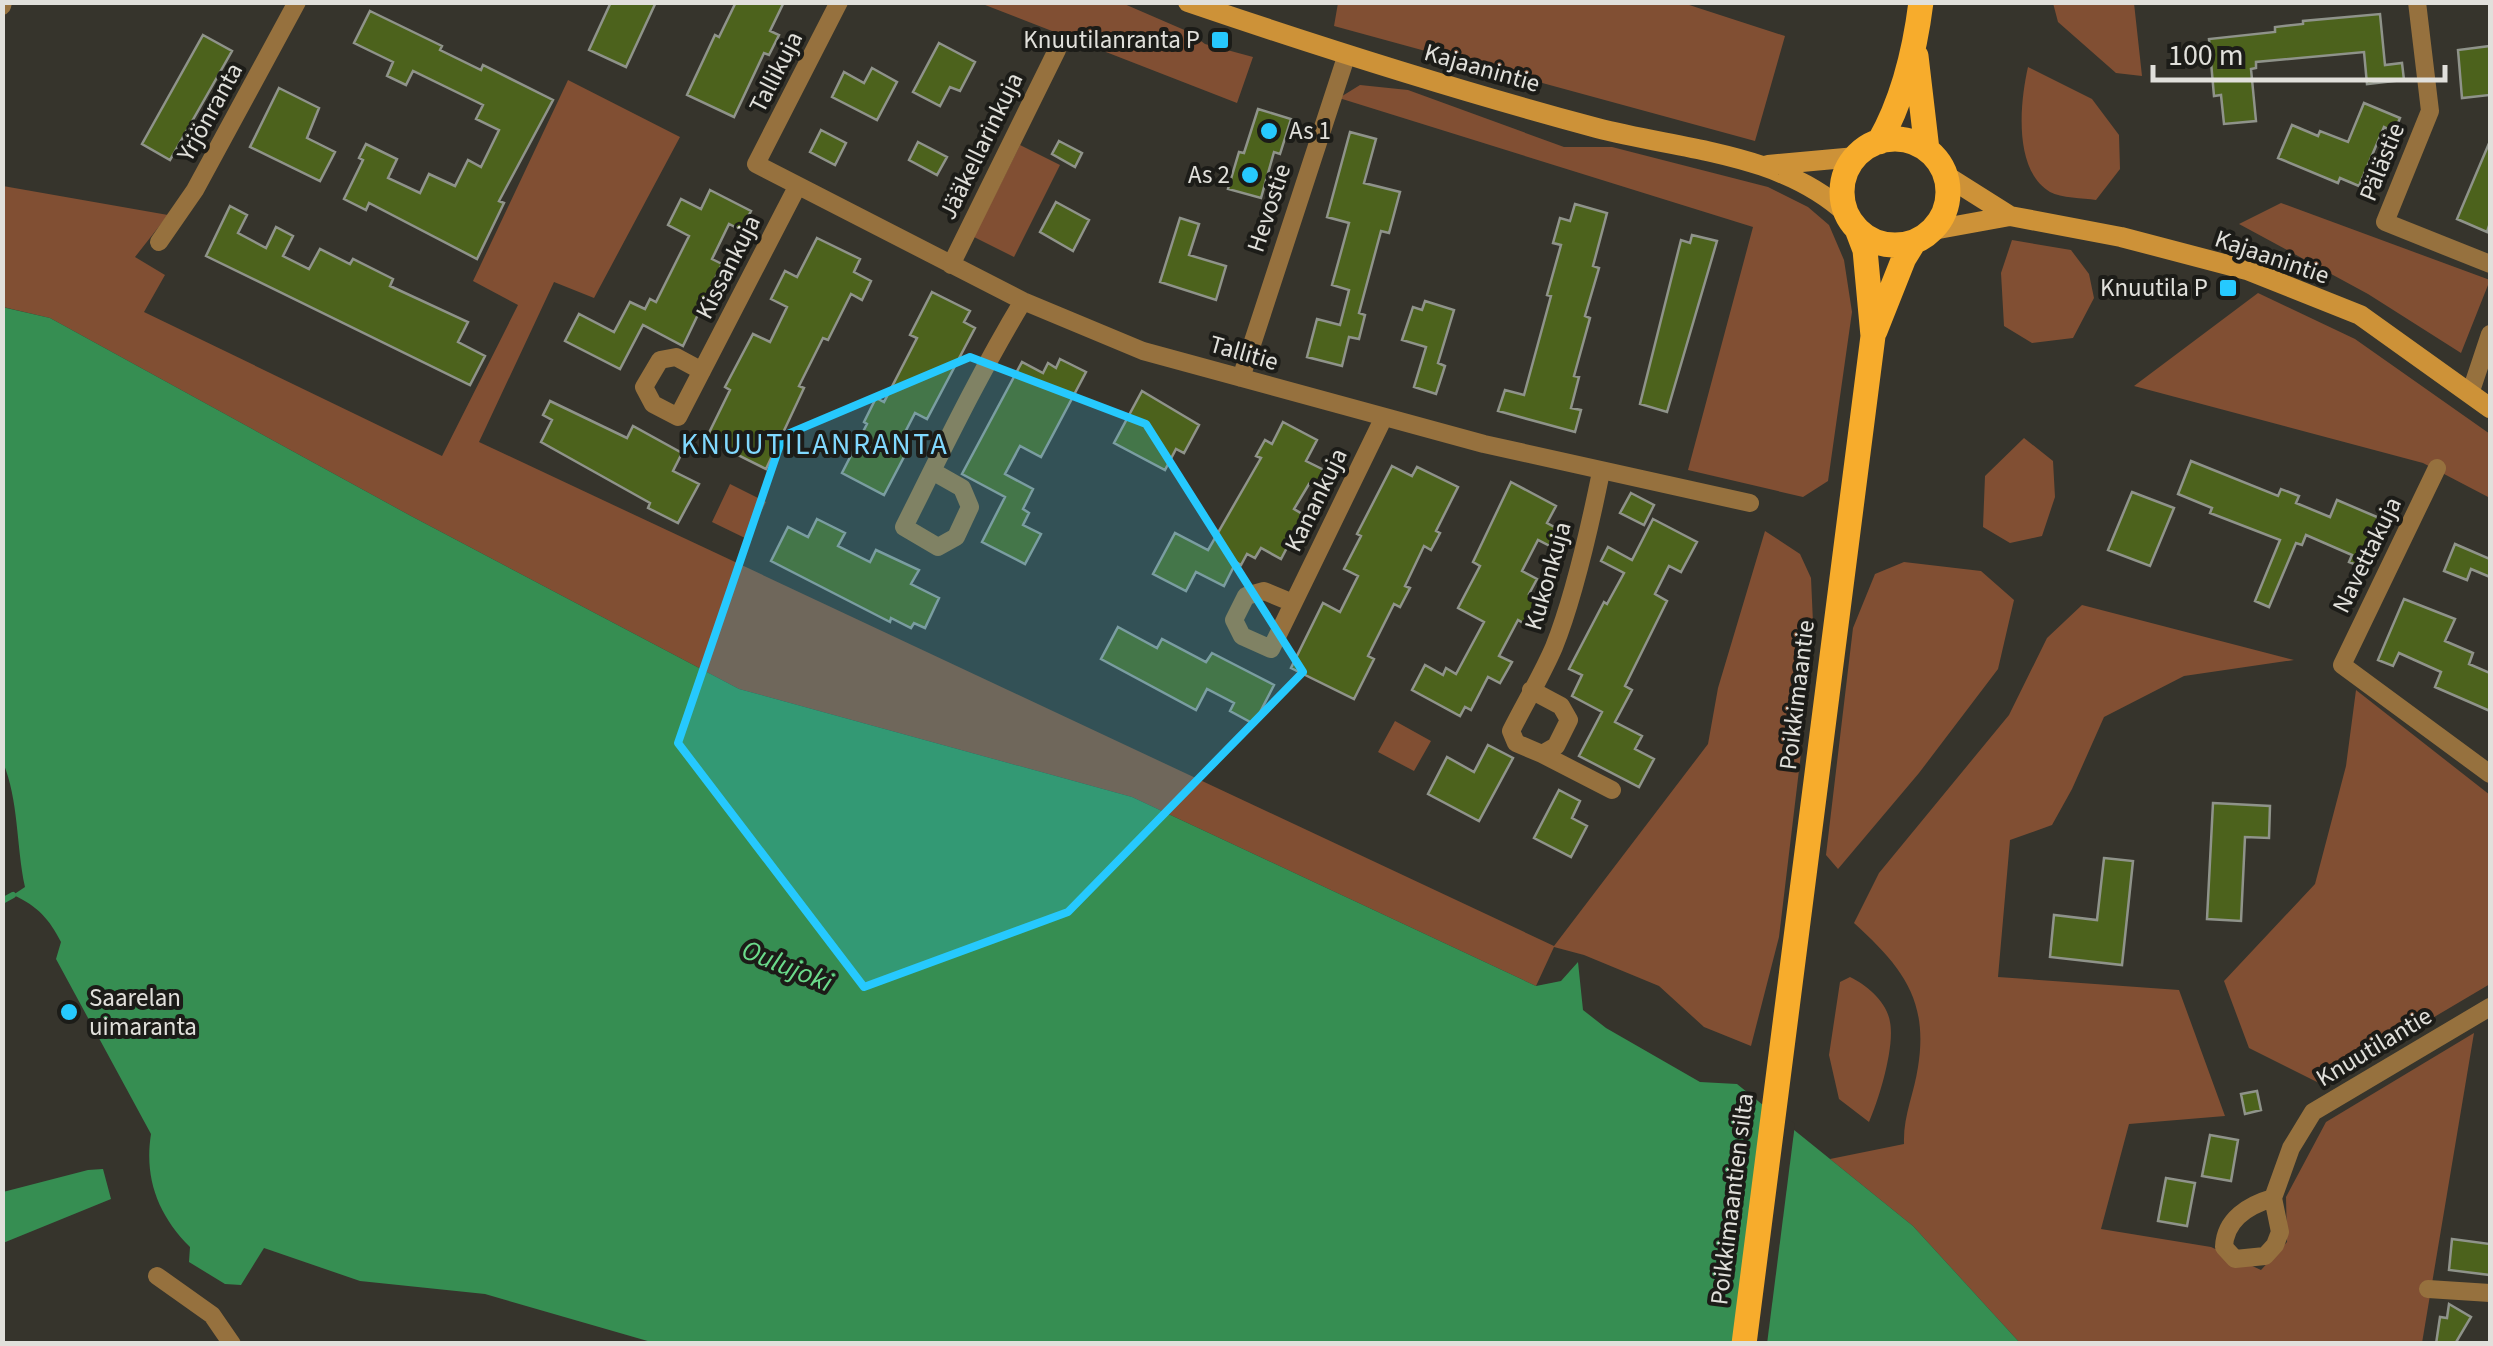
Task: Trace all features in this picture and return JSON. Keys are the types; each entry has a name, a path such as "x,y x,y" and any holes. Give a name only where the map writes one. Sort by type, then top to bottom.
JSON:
{"main road":[{"name":"Kajaanintie","path":"1188,2 1346,54 1599,128 1766,166 1828,196 1852,221"},
{"path":"1879,142 1907,141 1927,150 1946,175 1947,204 1923,236 1884,244 1852,221 1843,184 1856,157 1879,142 1889,124 1915,46 1921,2"},
{"path":"1915,46 1927,150"},
{"name":"Kajaanintie","path":"1766,166 1856,157"},
{"name":"Kajaanintie","path":"1946,175 2010,216 2121,237 2247,270 2360,316 2490,408"},
{"name":"Kajaanintie","path":"1923,236 2010,216"},
{"name":"Poikkimaantie","path":"1780,1061 1873,336 1865,250 1852,221"},
{"name":"Poikkimaantie","path":"1873,336 1904,258 1923,236"},
{"name":"Poikkimaantien silta","path":"1744,1344 1780,1061"}],"street":[{"name":"Yrjönranta","path":"159,242 195,190 297,2"},
{"name":"Tallikuja","path":"756,164 840,2"},
{"name":"Pälästie","path":"2416,2 2430,111 2386,222 2490,264"},
{"name":"Jääkellarinkuja","path":"951,265 1057,50"},
{"name":"Hevostie","path":"1241,378 1346,54"},
{"name":"Tallitie","path":"756,164 1024,301 1143,351 1382,418 1750,504"},
{"name":"Kissankuja","path":"702,371 798,187"},
{"path":"932,471 996,346 1024,301"},
{"path":"2470,394 2490,334"},
{"name":"Kanankuja","path":"1293,603 1382,418"},
{"name":"Navettakuja","path":"2437,468 2342,665 2490,774"},
{"name":"Kukonkuja","path":"1542,754 1516,743 1511,730 1554,646 1591,521 1601,472"},
{"path":"1531,690 1561,706 1568,720 1556,746 1542,754"},
{"path":"1542,754 1612,790"},
{"name":"Knuutilantie","path":"2273,1198 2291,1148 2313,1112 2490,1006"},
{"path":"157,1276 212,1315 232,1344"},
{"path":"2428,1288 2490,1293"}],"highlighted area":[{"path":"970,357 1146,424 1303,672 1068,912 864,987 678,743 783,436"}],"shaded area":[{"path":"1680,2 1785,36 1755,141 1334,26 1338,3"},
{"path":"980,3 1122,3 1189,32 1205,44 1253,57 1237,103"},
{"path":"2053,3 2134,3 2142,76 2116,73 2058,22"},
{"path":"2028,67 2092,99 2119,135 2120,169 2096,200 2050,192 2030,168 2022,134"},
{"path":"568,80 680,137 594,298 554,282 479,442 1554,946 1708,744 1718,688 1765,531 1800,554 1811,578 1814,645 1779,937 1751,1046 1704,1027 1659,986 1584,955 1554,947 1536,986 1132,797 739,689 411,516 50,318 3,307 3,186 168,215 135,257 165,275 144,312 442,456 518,305 473,281"},
{"path":"1360,85 1408,90 1564,147 1612,147 1768,187 1808,207 1829,225 1844,260 1852,312 1828,481 1803,497 1688,470 1753,227 1339,98"},
{"path":"1020,145 1060,165 1014,257 974,237"},
{"path":"2281,203 2490,280 2461,353 2368,294 2239,224"},
{"path":"2012,240 2071,250 2089,274 2094,298 2073,338 2032,343 2004,326 2001,273"},
{"path":"2258,293 2355,339 2490,434 2490,498 2423,463 2134,386"},
{"path":"2024,438 2053,461 2055,497 2042,536 2010,543 1983,527 1985,476"},
{"path":"730,484 766,502 747,539 712,522"},
{"path":"1904,562 1981,571 2014,600 1998,669 1919,773 1838,869 1826,855 1853,628 1875,574"},
{"path":"2082,605 2294,660 2184,676 2104,717 2052,825 2010,840 1998,977 2179,990 2225,1116 2129,1124 2101,1229 2211,1247 2261,1270 2287,1242 2286,1197 2326,1122 2474,1033 2422,1343 2020,1343 1913,1226 1830,1159 1904,1144 1918,1067 1919,1022 1908,986 1885,954 1854,923 1879,873 2009,715 2047,638"},
{"path":"2356,690 2490,795 2490,984 2321,1084 2249,1048 2224,981 2315,884 2346,766"},
{"path":"1395,721 1431,741 1414,771 1378,752"},
{"path":"1850,977 1875,995 1890,1022 1888,1059 1869,1122 1839,1099 1829,1055 1840,982"}],"water":[{"name":"Oulujoki","path":"2,307 50,318 411,516 739,689 1132,797 1536,986 1561,981 1578,962 1583,1010 1606,1028 1700,1082 1737,1084 1913,1226 2020,1343 658,1344 485,1294 360,1281 264,1248 241,1285 225,1284 189,1262 190,1247 169,1222 156,1195 150,1166 151,1134 56,959 61,942 42,914 13,895 25,887 14,806 2,760"},
{"path":"103,1169 111,1199 3,1243 3,1192"}],"pier":[{"path":"1774,1108 1795,1124 1767,1344 1744,1343"}],"building":[{"path":"611,2 656,2 626,67 589,50"},
{"path":"736,2 784,2 770,31 779,35 769,55 764,53 734,117 687,95 715,35 719,37"},
{"path":"370,11 481,70 483,65 553,100 499,201 504,203 477,259 369,203 366,210 344,199 363,160 359,158 366,144 397,159 388,178 420,193 429,174 455,186 468,160 481,167 499,130 476,119 483,105 413,71 406,85 387,76 393,62 354,43"},
{"path":"2380,14 2385,65 2402,63 2404,80 2367,84 2364,52 2256,62 2256,68 2251,69 2256,121 2224,124 2221,95 2214,96 2209,39 2275,32 2275,27 2303,21"},
{"path":"203,35 232,51 170,160 142,144"},
{"path":"939,43 975,62 960,91 950,87 940,106 913,92"},
{"path":"2490,46 2490,95 2462,98 2458,50"},
{"path":"872,68 897,82 877,120 832,97 844,72 864,83"},
{"path":"279,88 319,108 307,138 335,152 320,181 250,147"},
{"path":"2364,103 2400,118 2394,132 2384,127 2359,186 2340,178 2338,183 2278,158 2292,125 2348,142"},
{"path":"1258,109 1291,119 1280,154 1274,152 1261,198 1228,189"},
{"path":"821,130 846,143 835,165 810,152"},
{"path":"1350,132 1376,139 1364,183 1400,192 1389,233 1381,231 1359,313 1365,315 1359,339 1349,337 1342,366 1307,357 1317,319 1340,325 1349,290 1332,285 1349,223 1327,217"},
{"path":"1059,141 1082,153 1075,167 1052,154"},
{"path":"2490,141 2490,223 2487,232 2457,219"},
{"path":"918,142 947,157 937,175 909,160"},
{"path":"710,190 751,211 741,230 729,224 712,259 722,264 683,346 643,325 620,369 565,341 579,314 614,332 630,302 645,309 650,299 656,302 689,236 668,225 681,199 701,209"},
{"path":"1056,202 1089,220 1073,251 1040,232"},
{"path":"1575,204 1607,213 1593,266 1599,268 1585,316 1590,318 1574,376 1579,377 1571,408 1581,410 1575,432 1498,411 1505,390 1524,395 1561,245 1553,243 1560,218 1570,221"},
{"path":"230,206 247,215 238,233 266,248 276,227 293,236 283,256 309,269 320,249 350,264 353,259 393,279 390,286 468,322 458,342 485,356 470,385 206,256"},
{"path":"1180,218 1199,224 1189,255 1226,266 1216,300 1160,282"},
{"path":"1692,235 1717,241 1667,412 1640,404 1681,240 1690,243"},
{"path":"817,238 860,259 854,272 871,281 862,300 851,294 828,340 823,338 766,469 706,439 730,390 725,387 753,334 770,342 787,307 771,299 785,271 797,277"},
{"path":"932,292 970,311 964,322 975,328 927,419 915,413 897,448 906,453 884,495 842,473 876,398 884,402 917,338 910,335"},
{"path":"1425,301 1454,310 1438,363 1445,366 1436,394 1414,387 1426,347 1402,340 1413,307 1422,310"},
{"path":"1060,359 1086,372 1041,457 1020,446 1005,474 1033,489 1023,509 1029,513 1023,525 1041,534 1025,564 982,542 1005,497 962,474 1022,362 1043,373 1048,363 1056,368"},
{"path":"1142,391 1199,425 1184,453 1176,449 1165,470 1114,443"},
{"path":"550,401 627,438 633,426 682,453 673,471 699,484 678,523 541,442 552,420 543,415"},
{"path":"1283,422 1317,440 1306,461 1326,471 1317,488 1309,484 1294,509 1304,515 1281,559 1261,548 1255,558 1247,554 1241,565 1236,562 1224,586 1196,572 1186,591 1153,574 1175,533 1208,550 1261,458 1256,456 1265,440 1272,444"},
{"path":"2191,461 2278,496 2281,489 2299,496 2296,503 2330,517 2337,500 2384,520 2364,568 2349,562 2352,555 2306,535 2302,545 2296,543 2269,607 2255,601 2280,540 2210,513 2212,508 2178,494"},
{"path":"1392,466 1412,476 1417,467 1458,487 1431,550 1424,546 1405,586 1410,588 1400,607 1394,604 1368,656 1374,659 1354,699 1291,668 1323,603 1340,612 1358,576 1344,569 1361,536 1357,534"},
{"path":"1511,482 1556,506 1547,523 1558,529 1550,546 1538,540 1522,571 1537,579 1529,594 1541,601 1528,626 1518,620 1499,656 1512,662 1500,683 1488,677 1471,710 1465,707 1460,716 1412,690 1425,665 1443,675 1446,668 1456,674 1484,622 1458,608 1480,566 1473,562"},
{"path":"2132,492 2174,508 2150,566 2108,550"},
{"path":"1631,493 1654,505 1644,525 1620,513"},
{"path":"817,519 845,533 838,546 870,562 876,550 919,570 911,584 939,598 925,628 914,623 911,628 891,618 890,622 771,561 788,527 808,537"},
{"path":"1653,519 1697,542 1681,572 1669,566 1655,594 1667,601 1625,686 1632,690 1615,722 1642,736 1635,749 1654,759 1639,787 1579,756 1602,712 1572,696 1582,675 1569,669 1624,573 1601,561 1608,547 1632,560"},
{"path":"2455,544 2490,559 2490,577 2471,569 2467,580 2444,571"},
{"path":"2404,599 2455,619 2445,641 2473,653 2469,664 2490,673 2490,711 2435,687 2441,672 2399,653 2393,666 2378,660"},
{"path":"1118,627 1157,648 1162,639 1206,662 1212,653 1274,685 1254,724 1230,711 1234,703 1207,689 1196,710 1101,659"},
{"path":"1488,745 1513,758 1479,821 1428,794 1447,757 1474,772"},
{"path":"1559,790 1580,801 1572,818 1587,826 1571,857 1534,838"},
{"path":"2213,803 2270,806 2269,838 2245,837 2241,921 2207,919"},
{"path":"2104,858 2133,861 2122,965 2050,957 2054,915 2097,920"},
{"path":"2257,1091 2261,1110 2245,1114 2241,1094"},
{"path":"2210,1135 2238,1140 2231,1181 2202,1176"},
{"path":"2166,1178 2195,1183 2187,1226 2158,1221"},
{"path":"2452,1239 2490,1244 2490,1275 2449,1270"},
{"path":"2449,1304 2471,1317 2455,1344 2436,1344 2440,1317 2447,1318"}],"waterway":[{"path":"2,901 13,895"}],"place":[{"name":"Knuutilanranta P","path":"1220,40"},
{"name":"As 1","path":"1269,131"},
{"name":"As 2","path":"1250,175"},
{"name":"Knuutila P","path":"2228,288"},
{"name":"Saarelan uimaranta","path":"69,1012"}],"district":[{"name":"KNUUTILANRANTA","path":"815,444"}]}
